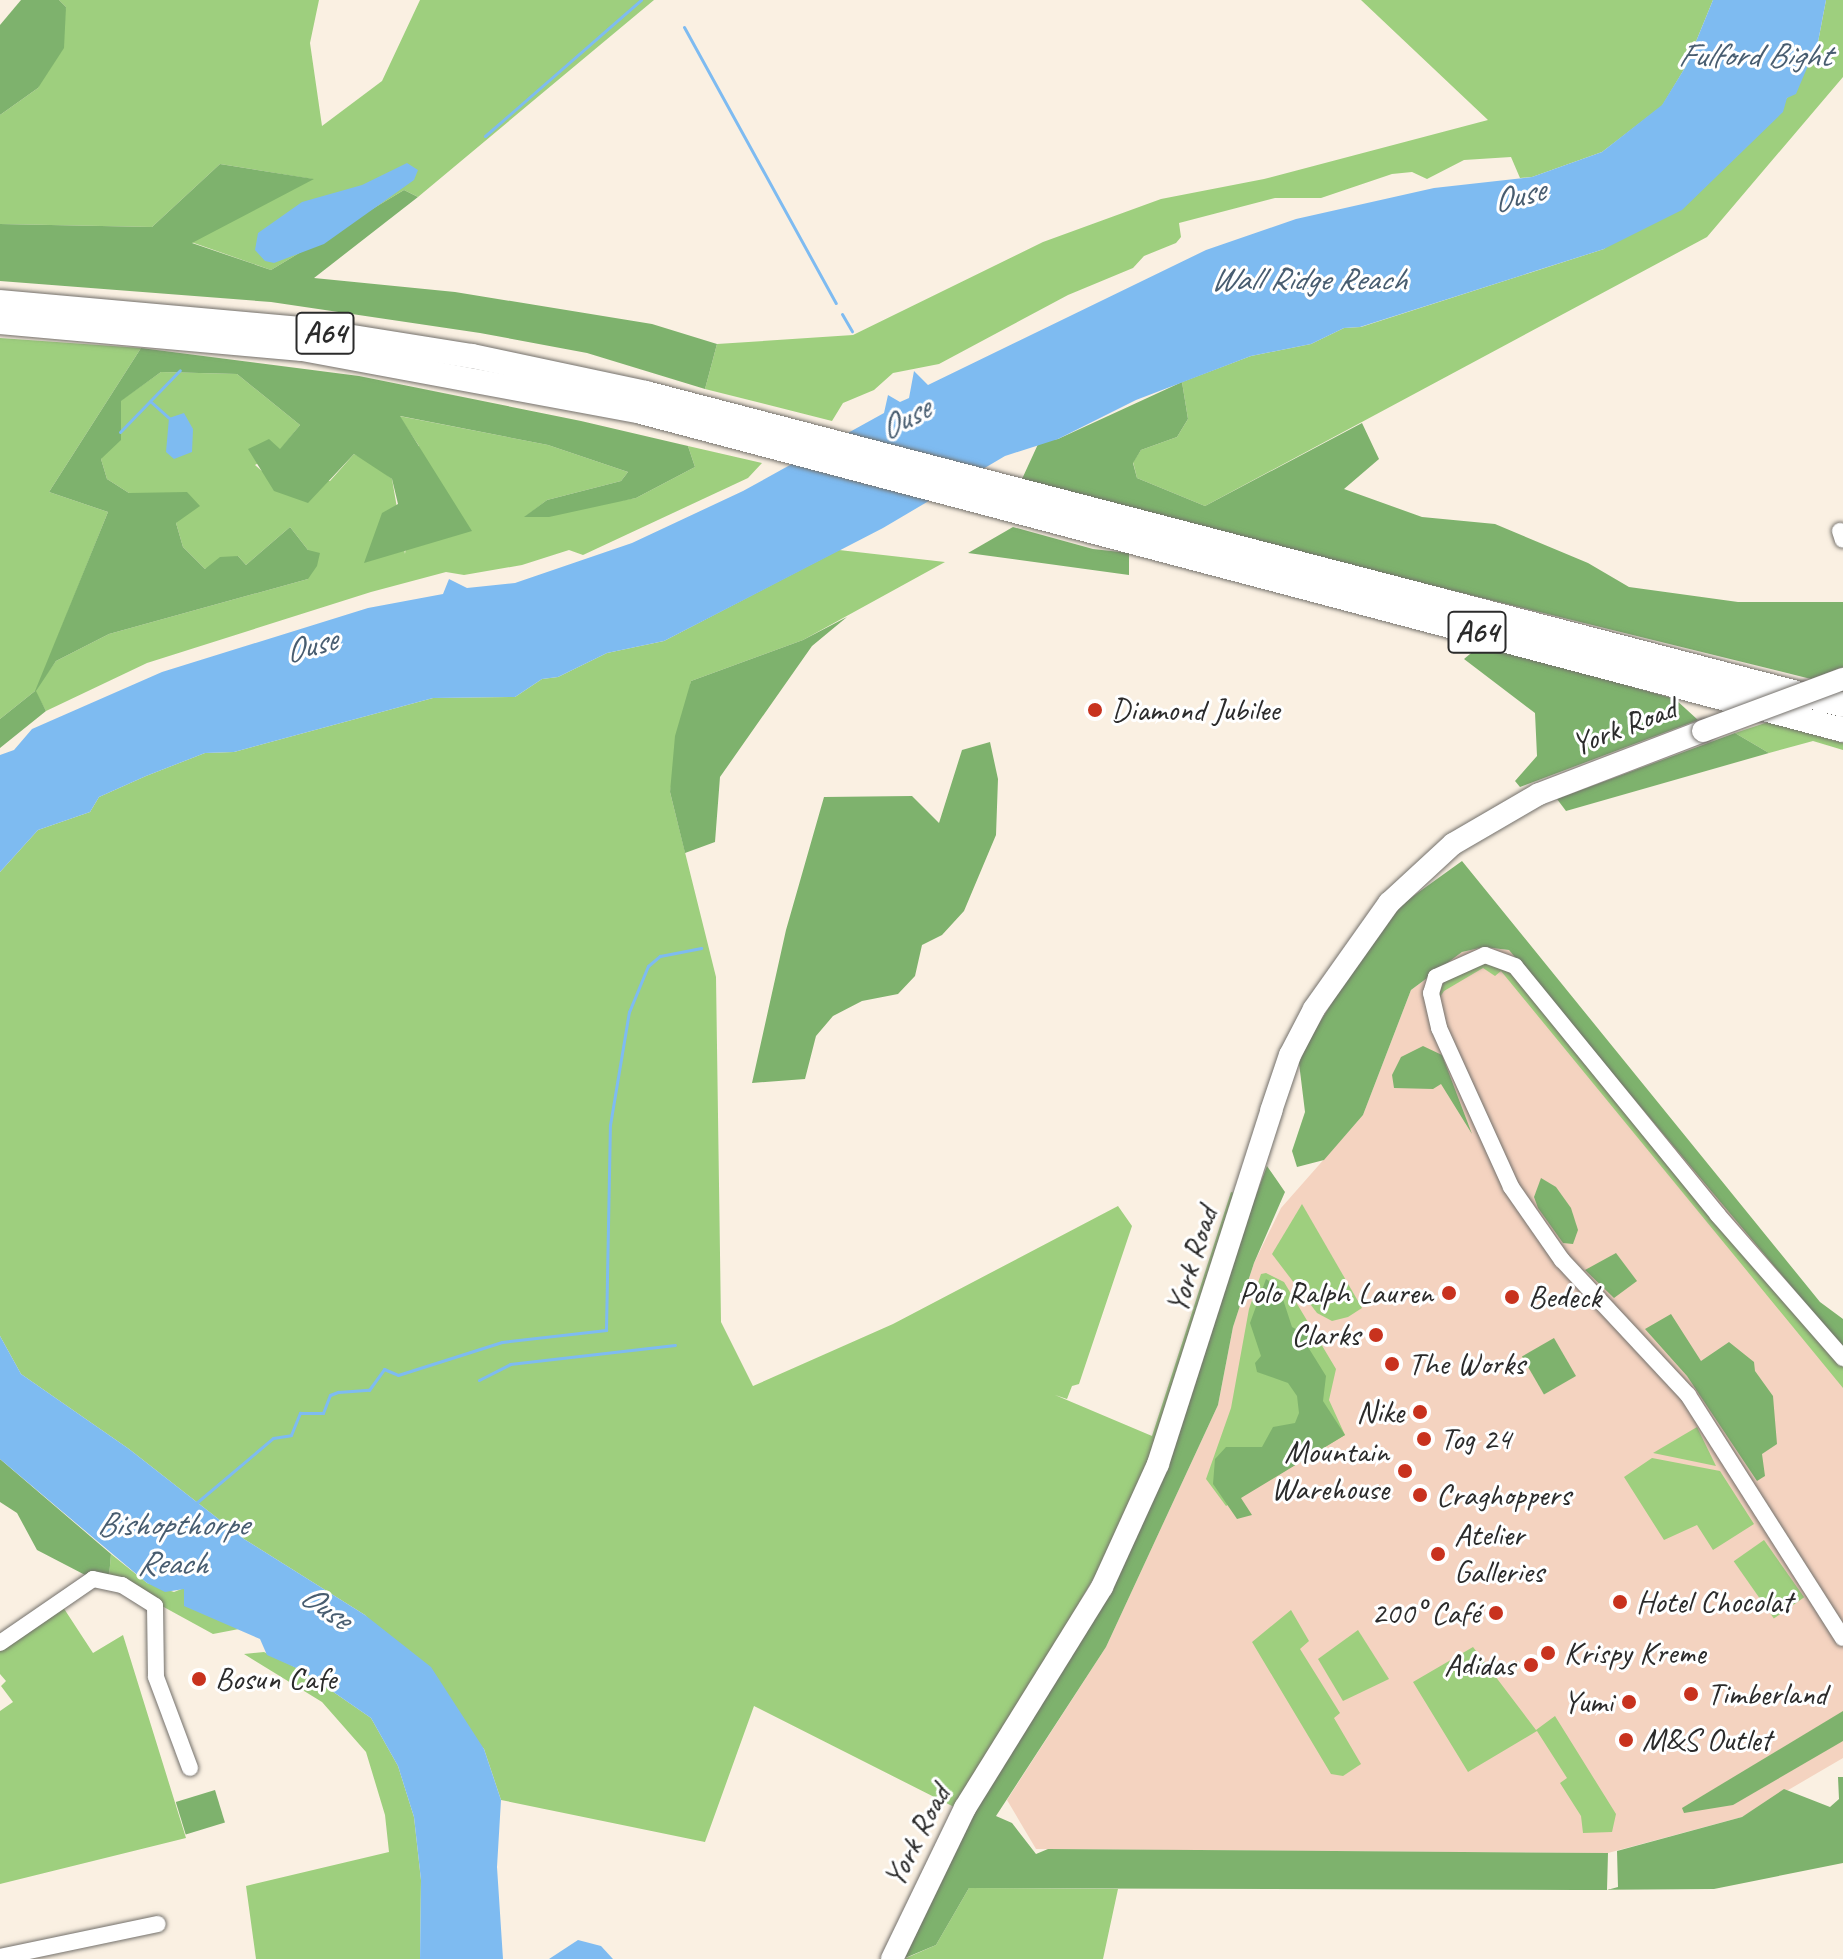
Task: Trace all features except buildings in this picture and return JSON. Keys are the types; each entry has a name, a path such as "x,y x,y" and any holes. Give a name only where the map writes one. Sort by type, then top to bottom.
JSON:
{"highway":[{"name":"A64","path":"0,302 303,329 472,356 1112,525 1843,705"},
{"name":"A64","path":"0,322 302,349 644,403"},
{"name":"A64","path":"1112,525 1843,730"}],"main road":[{"name":"York Road","path":"892,1959 965,1808 1102,1587 1158,1464 1290,1055 1314,1009 1389,903 1453,844 1539,794 1843,679"}],"street":[{"path":"1843,1358 1718,1215 1515,966 1485,955 1436,977 1431,993 1439,1028 1511,1187 1562,1260 1688,1395 1843,1638"},
{"path":"0,1643 93,1579 122,1585 155,1606 156,1677 190,1768"},
{"path":"0,1957 158,1924"}],"shaded area":[{"path":"1484,947 1509,950 1530,970 1843,1348 1843,1758 1742,1817 1608,1853 1036,1849 1007,1800 1106,1647 1218,1405 1233,1327 1254,1263 1281,1208 1363,1115 1411,990 1462,952"}],"green space":[{"path":"21,0 59,0 66,7 64,48 38,88 0,115 0,25"},
{"path":"59,0 319,0 310,43 322,126 382,81 420,0 654,0 418,197 404,190 271,270 191,242 312,179 220,164 152,227 0,224 0,115 38,88 66,7"},
{"path":"1361,0 1713,0 1686,66 1662,106 1602,152 1532,177 1520,178 1511,157 1464,160 1427,179 1412,172 1392,174 1321,198 1275,198 1179,223 1181,237 1176,243 1144,256 1133,268 1068,295 939,364 893,373 874,390 843,403 832,421 705,389 717,344 853,335 1043,242 1161,199 1264,179 1488,120"},
{"path":"1826,0 1843,0 1843,77 1707,237 1205,506 1137,478 1133,462 1141,450 1177,437 1188,419 1182,382 1251,356 1311,344 1344,328 1361,327 1604,249 1787,98 1818,42"},
{"path":"220,164 314,179 192,243 271,270 404,190 418,197 314,278 455,292 652,324 717,344 705,389 587,353 480,333 271,302 0,281 0,224 152,227"},
{"path":"0,338 141,348 49,492 108,512 38,686 56,661 109,634 308,579 308,550 290,527 246,565 238,556 205,569 183,547 176,523 188,493 129,493 107,479 101,459 120,417 120,401 161,372 237,374 300,425 280,450 255,465 271,479 330,481 354,454 370,462 392,479 405,554 419,446 399,416 548,445 628,472 621,481 547,500 525,517 636,498 695,467 688,446 762,463 748,478 583,555 569,550 522,565 464,575 446,572 371,592 147,663 46,711 35,691 0,719"},
{"path":"141,348 359,376 581,421 688,446 695,467 636,498 549,517 524,517 547,500 621,481 628,472 548,445 400,416 472,531 364,563 382,513 398,504 392,479 354,454 308,503 274,491 248,449 269,439 280,449 300,425 237,374 161,372 121,401 121,440 101,459 107,479 129,493 187,492 200,506 176,523 183,547 205,569 220,557 238,556 246,565 290,527 308,550 320,553 317,566 308,579 109,634 56,661 36,691 46,711 0,748 0,719 35,691 108,512 49,492"},
{"path":"1182,382 1188,419 1177,437 1141,450 1133,463 1137,478 1205,506 1362,423 1379,459 1344,489 1422,517 1495,524 1588,563 1629,587 1738,602 1843,602 1843,667 1811,679 1194,527 1022,479 1039,442 1058,439"},
{"path":"1013,527 1093,549 1129,553 1129,575 968,553"},
{"path":"839,550 945,562 803,640 691,681 670,792 716,977 721,1322 753,1386 893,1324 1118,1206 1132,1226 1079,1384 1072,1386 1067,1399 1055,1395 1152,1436 1231,1192 1243,1195 1213,1263 1129,1518 958,1809 754,1706 705,1842 501,1800 484,1749 365,1615 244,1539 129,1449 21,1374 0,1336 0,872 38,830 90,812 99,797 205,753 234,752 433,698 515,697 542,679 558,677 607,653 664,641"},
{"path":"847,617 812,646 720,777 715,842 685,853 670,792 675,736 691,681 803,640"},
{"path":"1482,644 1675,699 1698,720 1520,787 1515,781 1537,756 1535,713 1464,659"},
{"path":"1768,722 1843,743 1843,750 1813,741 1769,753 1735,733"},
{"path":"1735,733 1769,753 1566,811 1557,799"},
{"path":"990,742 998,779 996,835 964,911 942,935 922,945 915,976 898,994 862,1001 833,1016 816,1036 805,1079 752,1083 786,930 824,797 912,796 939,823 962,750"},
{"path":"1462,861 1820,1302 1843,1319 1843,1348 1509,950 1484,947 1462,952 1411,990 1363,1115 1324,1160 1297,1167 1292,1151 1305,1112 1299,1063 1310,1038 1369,943 1405,902"},
{"path":"1491,962 1517,975 1718,1225 1843,1367 1843,1388 1501,971 1495,976 1483,968 1444,991 1436,1003 1444,981 1467,966"},
{"path":"1423,1046 1442,1055 1472,1134 1441,1084 1433,1089 1394,1088 1392,1075 1401,1057"},
{"path":"1267,1166 1285,1192 1254,1263 1233,1327 1218,1405 1106,1647 996,1816 1012,1823 1036,1854 1048,1849 1608,1853 1607,1890 969,1888 936,1945 905,1958 966,1826 1103,1601"},
{"path":"1541,1178 1556,1187 1571,1208 1578,1230 1573,1244 1563,1243 1538,1208 1534,1197"},
{"path":"1302,1204 1362,1308 1348,1317 1332,1321 1317,1313 1272,1254"},
{"path":"1616,1253 1637,1281 1614,1298 1585,1270"},
{"path":"1266,1273 1284,1282 1336,1369 1329,1400 1345,1435 1226,1506 1206,1479 1231,1408 1249,1309 1261,1274"},
{"path":"1266,1279 1279,1287 1292,1327 1312,1338 1308,1347 1326,1376 1323,1401 1345,1435 1241,1498 1252,1515 1237,1519 1213,1484 1215,1459 1226,1447 1262,1447 1273,1427 1295,1423 1299,1413 1297,1396 1288,1383 1257,1372 1255,1363 1261,1356 1250,1323"},
{"path":"1671,1314 1701,1361 1729,1342 1754,1362 1755,1371 1773,1396 1777,1444 1762,1454 1765,1476 1757,1481 1687,1376 1645,1329"},
{"path":"1554,1338 1576,1376 1544,1395 1522,1356"},
{"path":"1697,1427 1716,1466 1653,1453"},
{"path":"1652,1458 1720,1471 1754,1524 1713,1550 1697,1525 1664,1540 1624,1477"},
{"path":"0,1459 111,1554 109,1577 89,1577 37,1550 17,1513 0,1502"},
{"path":"1764,1540 1804,1597 1774,1619 1734,1561"},
{"path":"111,1554 147,1583 174,1592 184,1588 184,1601 239,1629 213,1634 109,1577"},
{"path":"61,1604 93,1653 123,1635 186,1838 0,1884 0,1711 13,1702 1,1686 6,1681 0,1674 0,1651"},
{"path":"1291,1610 1309,1641 1300,1649 1340,1713 1334,1718 1361,1764 1343,1776 1331,1774 1252,1642"},
{"path":"1358,1630 1389,1679 1343,1701 1318,1659"},
{"path":"1473,1647 1536,1730 1555,1716 1616,1814 1612,1832 1583,1833 1581,1816 1560,1783 1567,1778 1537,1731 1468,1772 1413,1682"},
{"path":"264,1652 303,1671 371,1718 398,1766 414,1817 421,1880 420,1959 256,1959 246,1886 389,1852 385,1815 366,1752 322,1702 244,1654"},
{"path":"1843,1711 1843,1741 1733,1805 1684,1813 1682,1808"},
{"path":"1838,1777 1843,1777 1843,1863 1714,1889 1608,1890 1618,1887 1617,1851 1742,1817 1784,1789 1830,1807 1839,1799"},
{"path":"215,1790 225,1823 186,1835 176,1802"},
{"path":"969,1888 1118,1889 1103,1959 904,1959 936,1945"}],"water":[{"name":"Wall Ridge Reach","path":"1713,0 1826,0 1818,42 1796,94 1787,98 1783,112 1682,210 1604,249 1360,327 1344,328 1311,344 1251,356 1136,400 1058,439 1005,456 883,528 664,641 607,653 558,677 542,679 515,697 433,698 234,752 205,753 146,776 99,797 90,812 38,830 0,872 0,755 14,750 32,729 162,672 368,608 443,594 449,579 467,588 515,583 632,543 743,491 884,413 888,395 900,402 909,398 914,371 928,385 1206,250 1296,219 1434,188 1532,177 1602,152 1662,105 1686,66"},
{"path":"407,163 418,170 414,180 324,244 274,263 265,261 255,250 258,233 302,202 362,185"},
{"path":"184,413 193,429 192,452 174,459 166,452 169,418"},
{"name":"Bishopthorpe Reach","path":"0,1336 21,1374 129,1449 244,1539 365,1615 431,1667 484,1749 501,1800 497,1867 503,1959 420,1959 421,1880 414,1817 398,1766 371,1718 303,1671 267,1655 260,1639 184,1606 184,1589 165,1592 147,1583 0,1459"},
{"path":"578,1940 601,1946 613,1959 549,1959"}],"waterway":[{"path":"485,136 641,0"},
{"path":"684,27 836,303"},
{"path":"842,314 852,331"},
{"path":"120,432 180,370"},
{"path":"150,401 169,418"},
{"path":"195,1504 273,1438 291,1435 300,1413 323,1413 330,1395 338,1392 369,1390 384,1369 398,1375 502,1342 606,1330 610,1125 629,1012 648,966 660,956 701,948"},
{"path":"479,1380 510,1364 675,1345"}],"place":[{"name":"Diamond Jubilee","path":"1095,710"},
{"name":"Polo Ralph Lauren","path":"1449,1293"},
{"name":"Bedeck","path":"1512,1297"},
{"name":"Clarks","path":"1376,1335"},
{"name":"The Works","path":"1392,1364"},
{"name":"Nike","path":"1420,1412"},
{"name":"Tog 24","path":"1424,1439"},
{"name":"Mountain Warehouse","path":"1405,1471"},
{"name":"Craghoppers","path":"1420,1495"},
{"name":"Atelier Galleries","path":"1438,1554"},
{"name":"Hotel Chocolat","path":"1620,1602"},
{"name":"200° Café","path":"1496,1613"},
{"name":"Krispy Kreme","path":"1548,1653"},
{"name":"Adidas","path":"1531,1665"},
{"name":"Bosun Cafe","path":"199,1679"},
{"name":"Timberland","path":"1691,1694"},
{"name":"Yumi","path":"1629,1702"},
{"name":"M&S Outlet","path":"1626,1740"}],"water label":[{"name":"Fulford Bight","path":"1754,55"},
{"name":"Ouse","path":"1518,195"},
{"name":"Ouse","path":"904,418"},
{"name":"Ouse","path":"310,645"},
{"name":"Ouse","path":"326,1606"}]}
